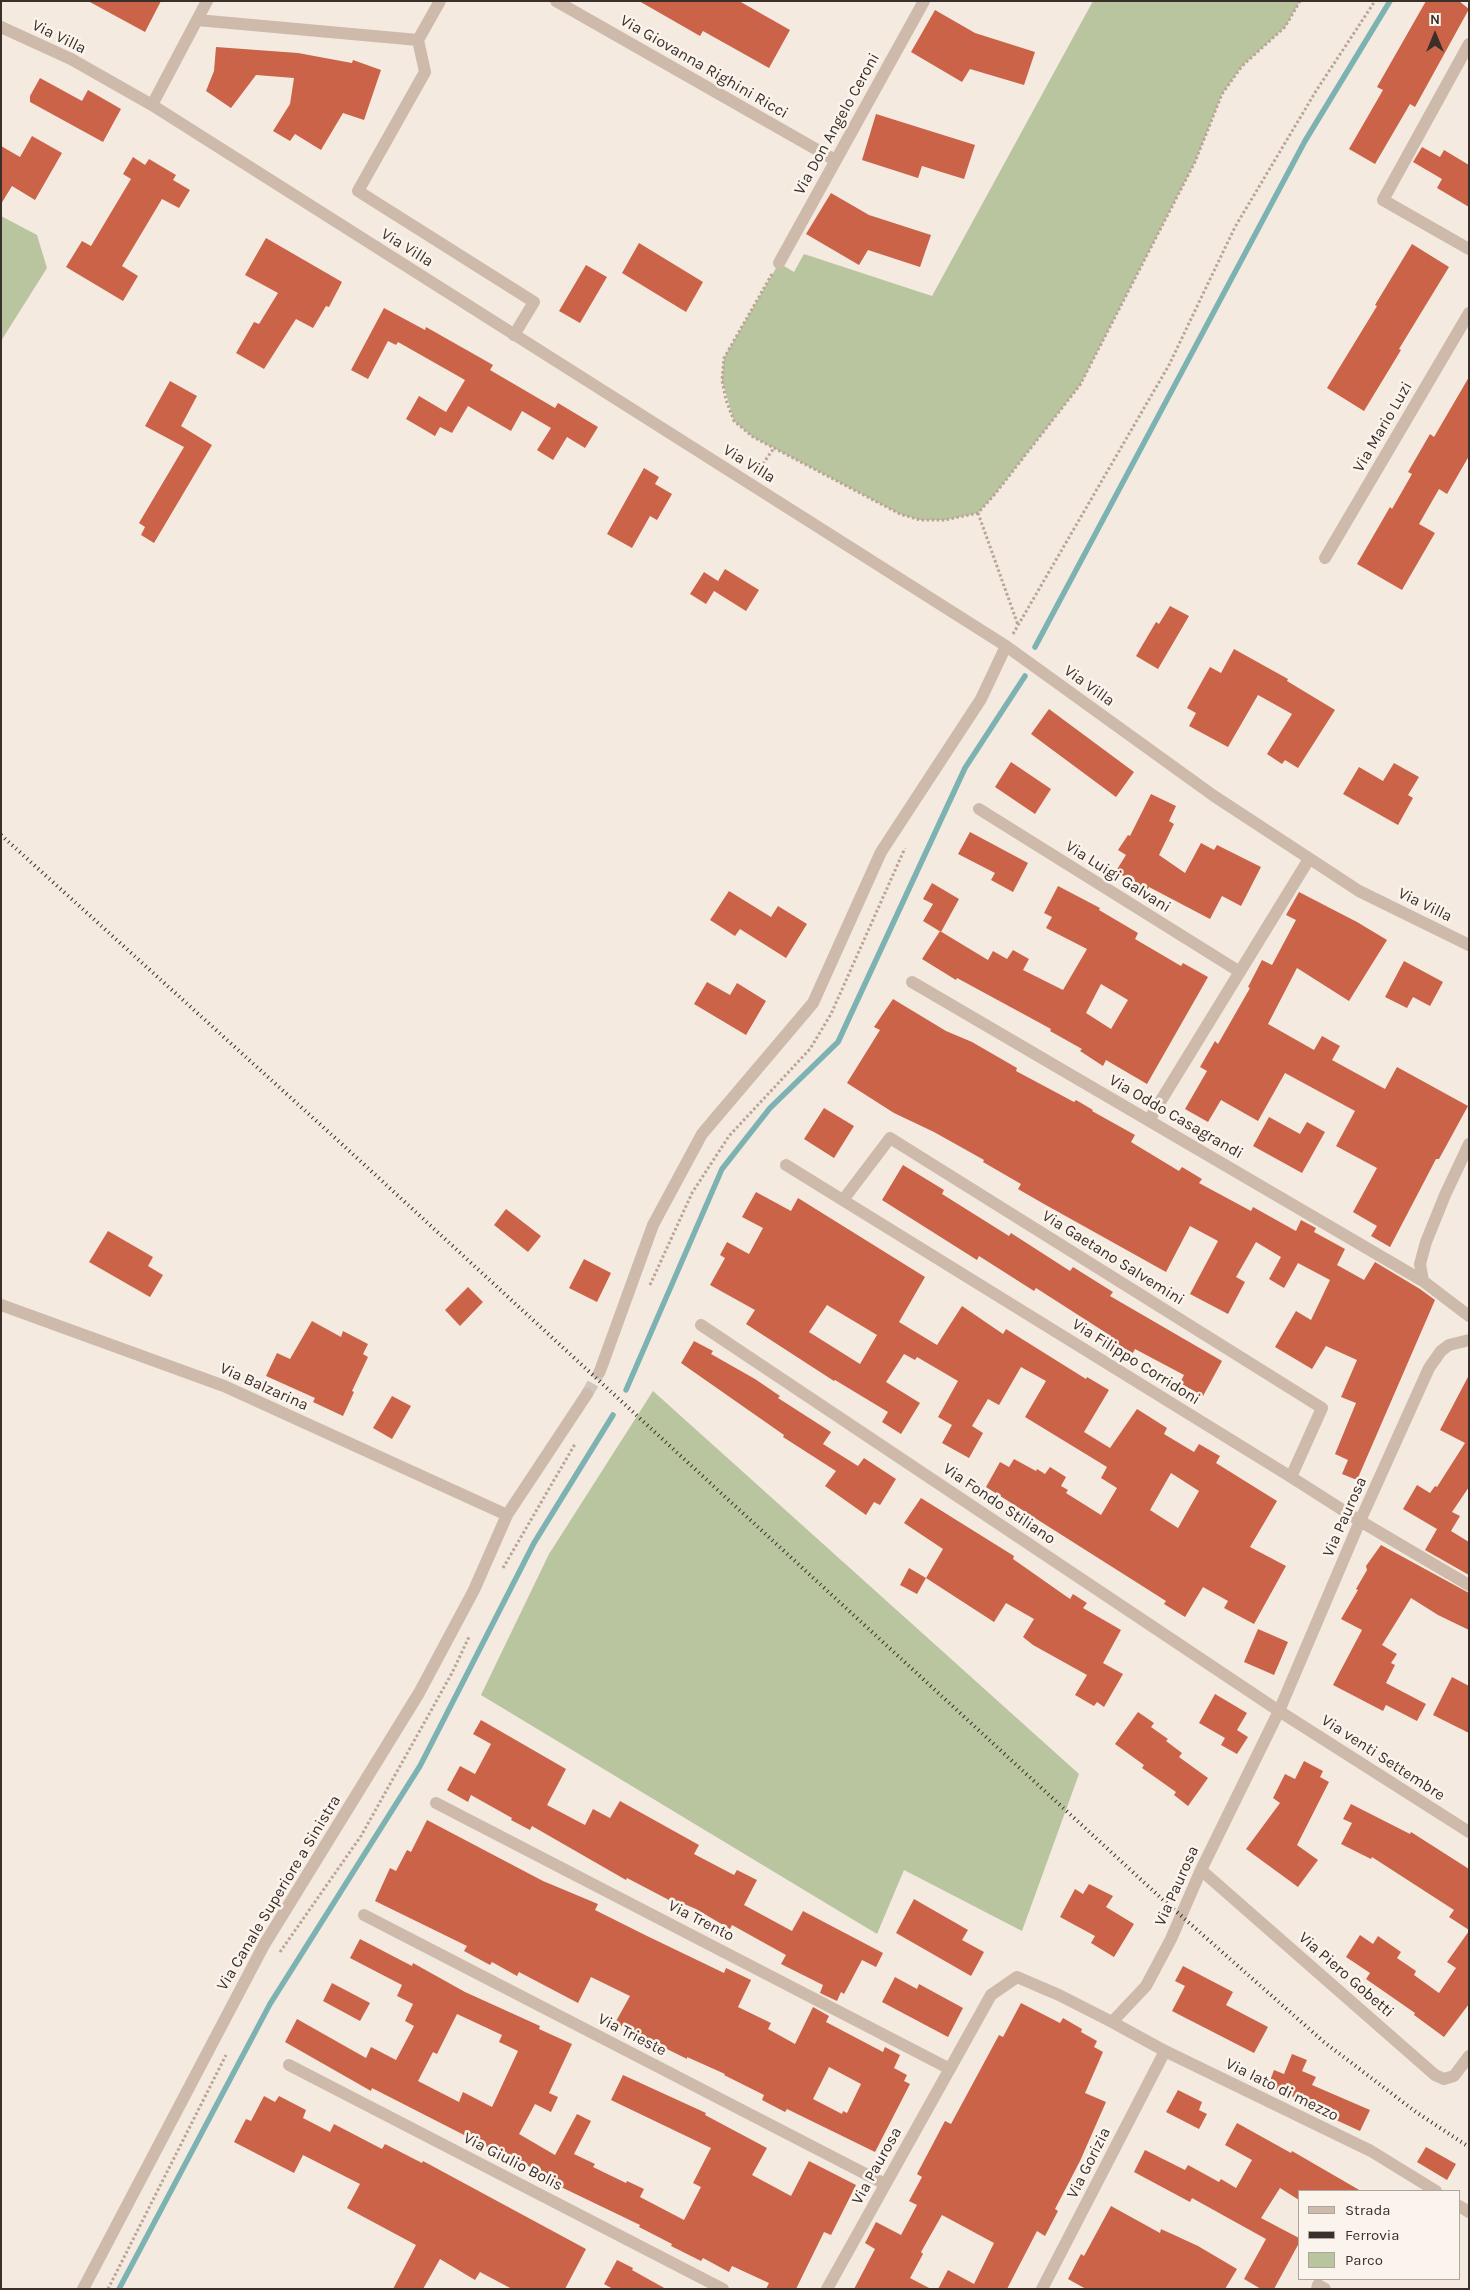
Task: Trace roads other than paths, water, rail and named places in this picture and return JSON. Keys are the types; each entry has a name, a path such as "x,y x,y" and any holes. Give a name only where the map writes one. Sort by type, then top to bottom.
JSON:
{"street":[{"path":"152,105 207,1"},
{"path":"440,1 418,40 425,72 358,192 534,302 514,334"},
{"name":"Via Giovanna Righini Ricci","path":"556,1 835,160"},
{"name":"Via Don Angelo Ceroni","path":"779,263 924,1"},
{"path":"197,20 418,40"},
{"name":"Via Villa","path":"1,27 71,59 152,105 1006,646 1214,796 1359,891 1469,945"},
{"path":"1469,44 1383,200 1469,249"},
{"name":"Via Mario Luzi","path":"1325,558 1469,313"},
{"path":"600,1371 653,1225 702,1134 813,1003 881,852 981,699 1006,646"},
{"name":"Via Luigi Galvani","path":"979,809 1240,972"},
{"path":"1149,1120 1309,859"},
{"name":"Via Oddo Casagrandi","path":"912,982 1423,1281 1469,1316"},
{"name":"Via Gaetano Salvemini","path":"843,1200 890,1138 1322,1408 1291,1477"},
{"path":"1423,1281 1420,1264 1426,1242 1445,1194 1469,1144"},
{"name":"Via Filippo Corridoni","path":"786,1165 1360,1521 1469,1585"},
{"name":"Via Balzarina","path":"1,1305 224,1386 507,1515"},
{"name":"Via Fondo Stiliano","path":"702,1325 1279,1710"},
{"name":"Via Paurosa","path":"827,2289 991,1995 1016,1978 1059,1995 1112,2022 1146,1986 1171,1940 1201,1870 1279,1710 1360,1521 1429,1368 1441,1351 1449,1345 1469,1340"},
{"name":"Via Canale Superiore a Sinistra","path":"83,2289 264,1945 419,1693 474,1590 507,1515 587,1394"},
{"name":"Via venti Settembre","path":"1279,1710 1469,1832"},
{"name":"Via Trento","path":"436,1803 950,2068"},
{"name":"Via Piero Gobetti","path":"1201,1870 1435,2075 1444,2079 1454,2076 1469,2056"},
{"name":"Via Trieste","path":"364,1915 885,2184"},
{"name":"Via lato di mezzo","path":"1112,2022 1165,2051 1371,2151 1434,2190"},
{"name":"Via Gorizia","path":"1045,2288 1165,2051"},
{"name":"Via Giulio Bolis","path":"289,2065 723,2289"},
{"path":"1316,2289 1318,2285 1325,2289"}],"waterway":[{"path":"1035,647 1305,141 1390,1"},
{"path":"626,1390 722,1169 770,1108 838,1042 965,768 1025,676"},
{"path":"119,2289 270,2004 420,1766 534,1543 613,1415"}],"tunnel":[{"path":"587,1394 600,1371"}],"railway":[{"path":"1,835 344,1146 1161,1898 1324,2042 1416,2112 1469,2147"}]}
